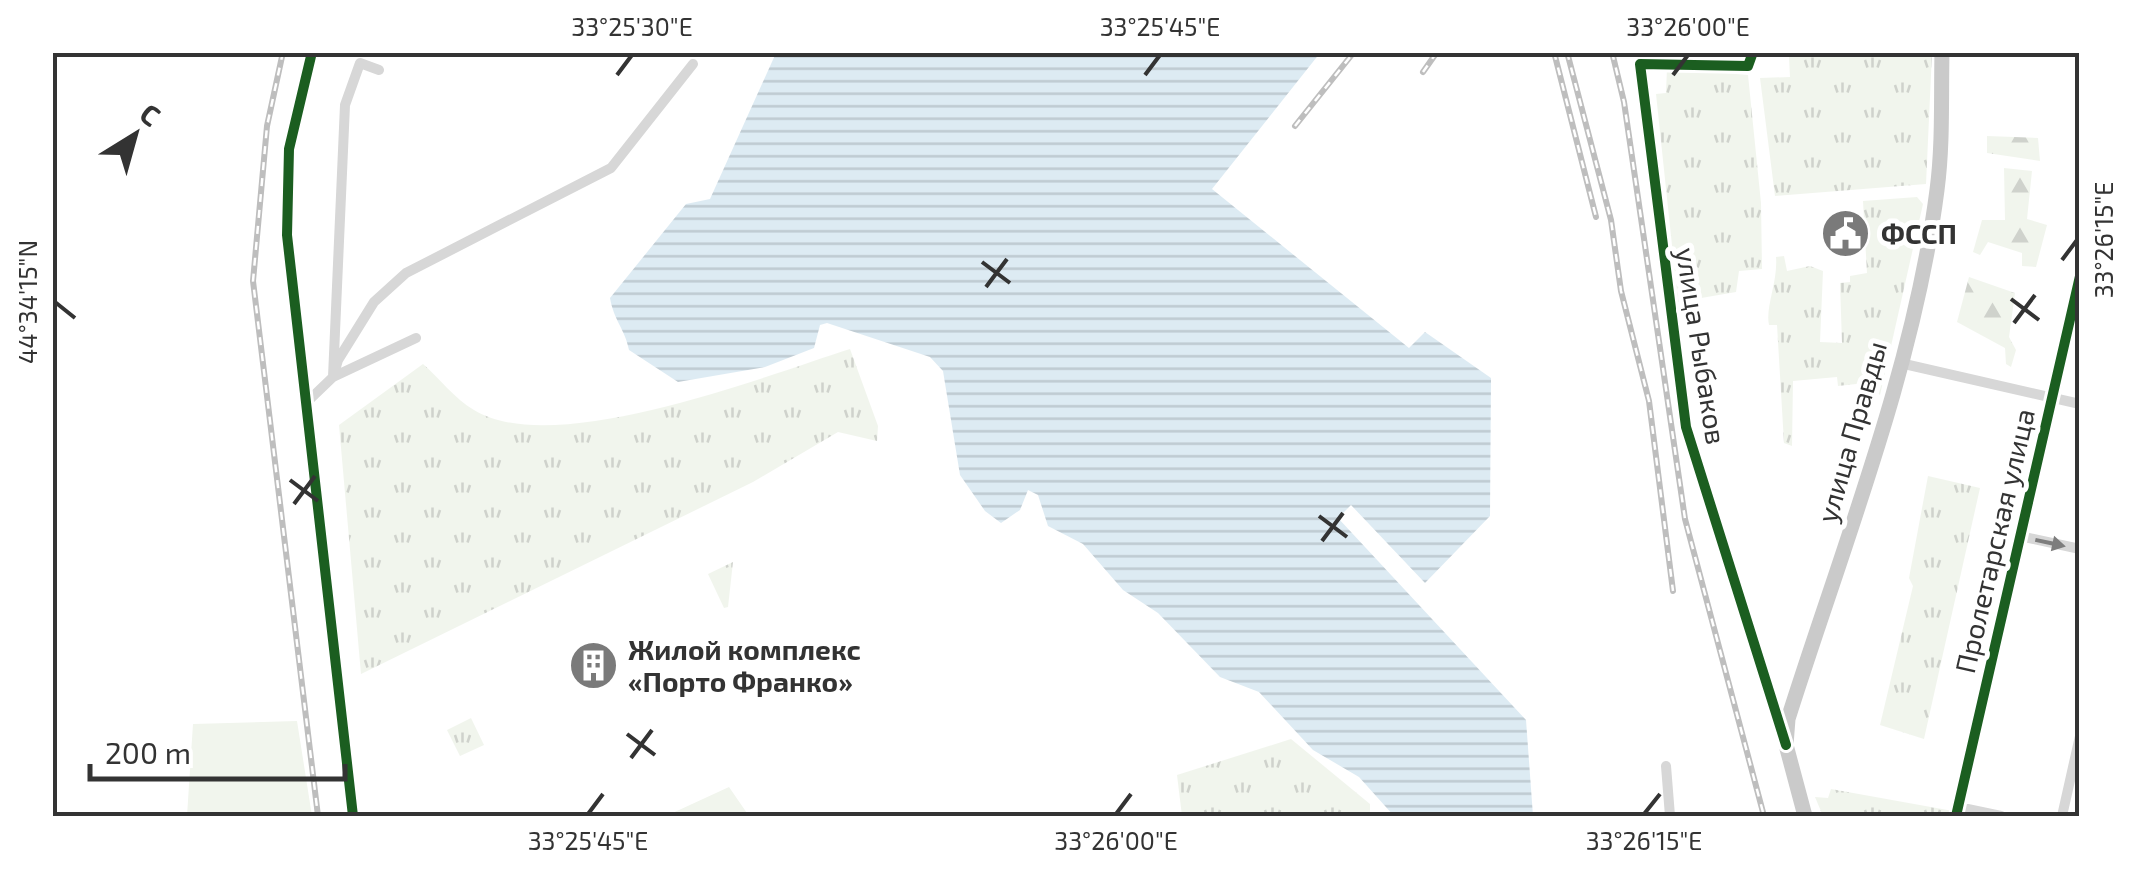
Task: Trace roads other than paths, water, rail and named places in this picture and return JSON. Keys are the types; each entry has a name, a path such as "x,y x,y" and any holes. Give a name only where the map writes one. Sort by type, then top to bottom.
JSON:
{"main road":[{"name":"улица Правды","path":"1805,816 1786,745 1788,719 1878,448 1900,363 1937,192 1942,52"}],"street":[{"path":"312,52 289,149 287,234 354,816"},
{"name":"улица Рыбаков","path":"1753,52 1748,66 1640,64 1686,427 1786,745"},
{"path":"333,377 345,104 360,62 379,70"},
{"path":"333,377 338,360 374,302 406,273 612,168 694,64"},
{"name":"Пролетарская улица","path":"1957,812 2080,276"},
{"path":"308,401 333,377 416,338"},
{"path":"1900,363 2080,404"},
{"path":"2020,536 2080,549"},
{"path":"2062,816 2080,736"},
{"path":"1666,766 1670,816"},
{"path":"1957,812 2001,816"}],"railway":[{"path":"283,52 267,126 253,281 318,816"},
{"path":"1295,126 1354,52"},
{"path":"1423,72 1437,52"},
{"path":"1554,52 1596,217"},
{"path":"1567,52 1611,220 1621,291 1649,401 1673,591"},
{"path":"1612,52 1624,102 1685,519 1764,816"}],"place":[{"name":"ФССП","path":"1846,234"},
{"name":"Жилой комплекс «Порто Франко»","path":"593,666"}]}
